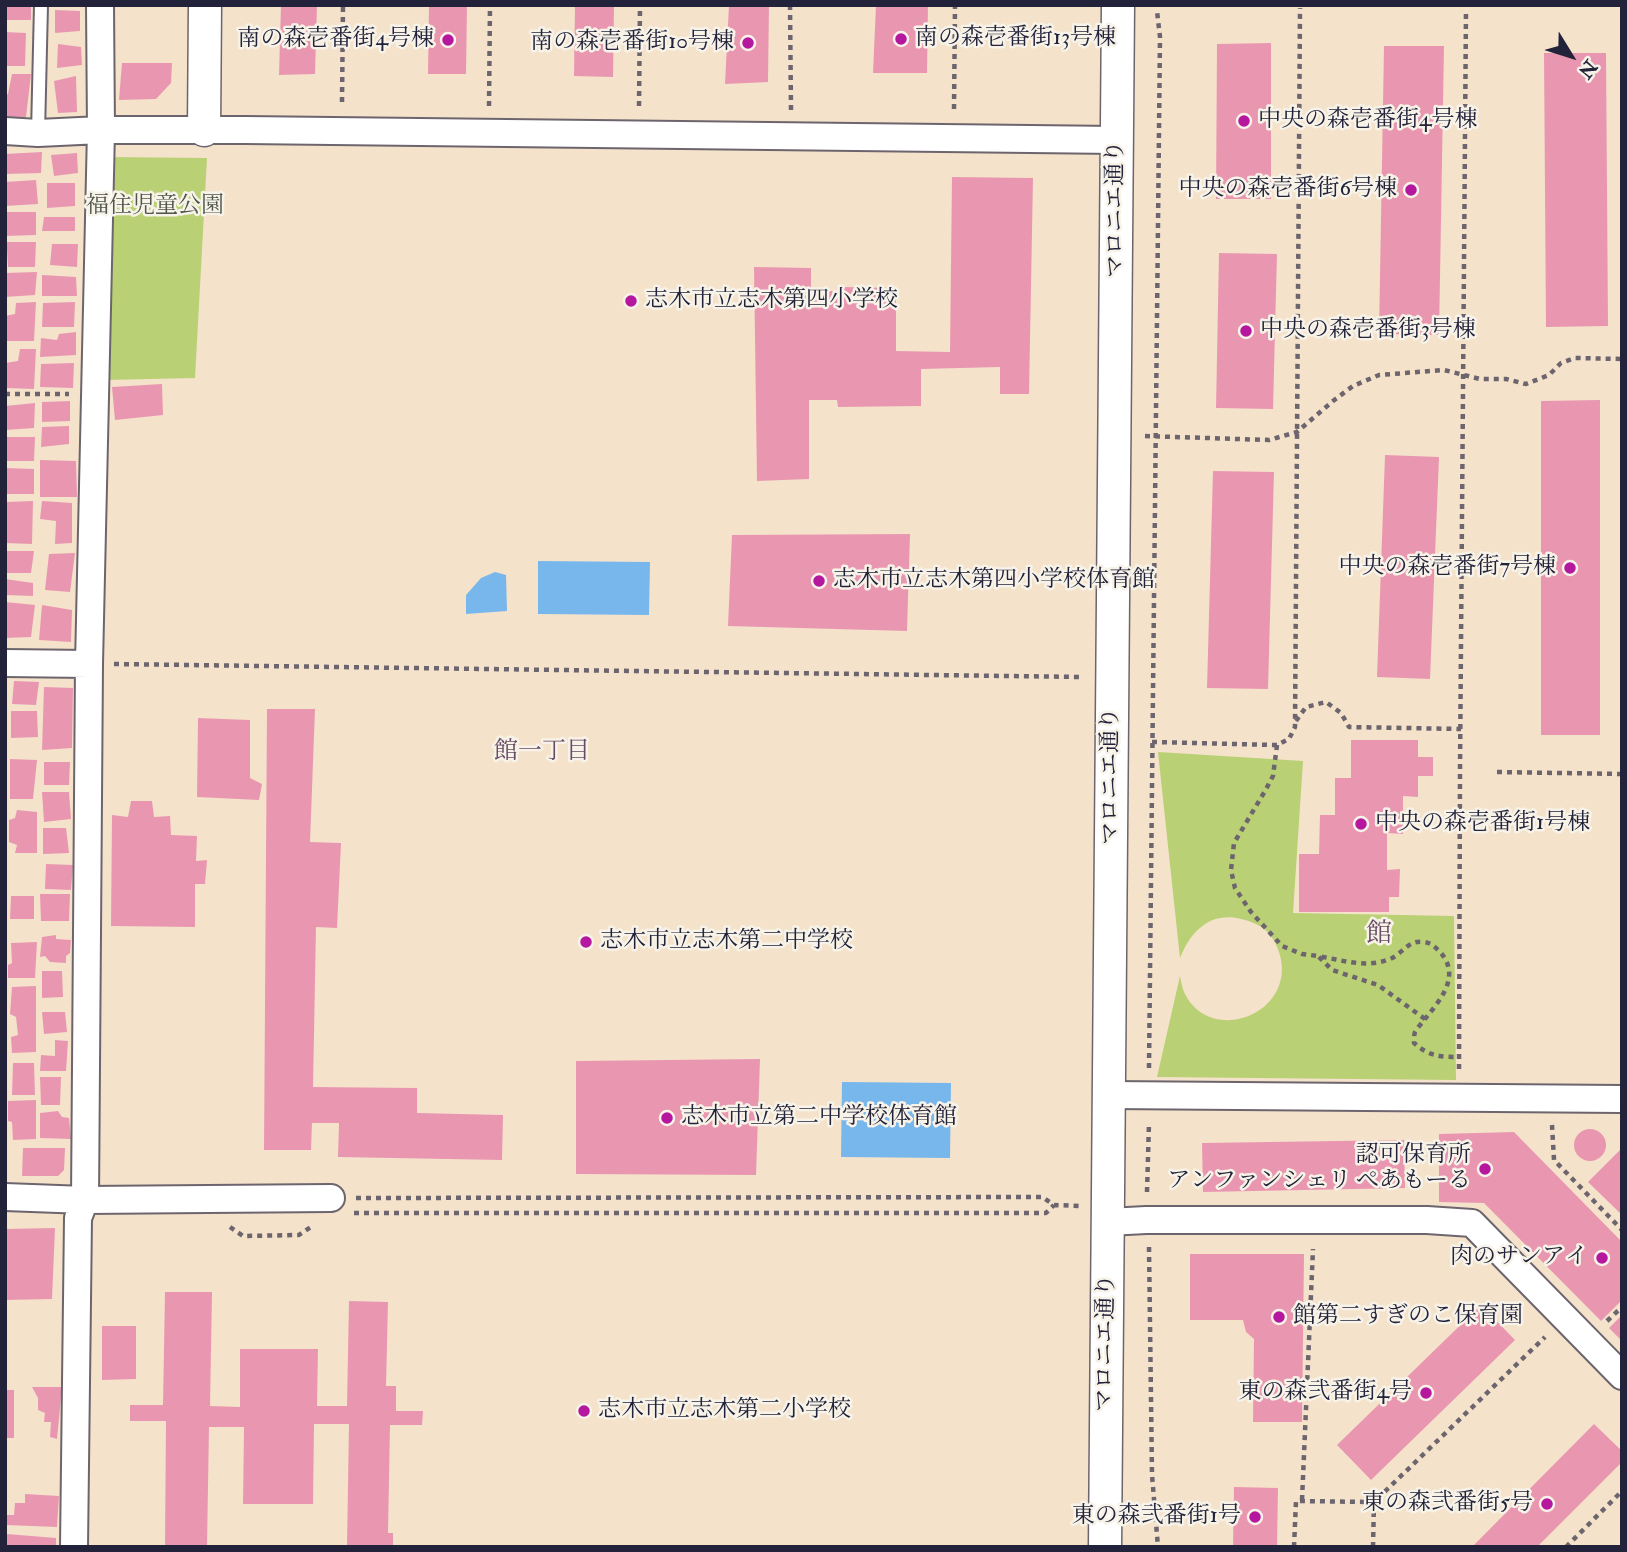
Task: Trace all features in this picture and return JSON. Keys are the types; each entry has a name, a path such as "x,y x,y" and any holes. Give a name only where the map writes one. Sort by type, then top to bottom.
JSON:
{"street":[{"path":"74,1547 78,1218 85,1200 89,664 101,130 100,5"},
{"path":"204,130 205,5"},
{"name":"マロニエ通り","path":"1105,1547 1096,1214 1109,1095 1118,5"},
{"path":"5,131 38,133 204,130 1117,140"},
{"path":"5,663 89,664"},
{"path":"1109,1095 1622,1100"},
{"path":"5,1197 339,1205"},
{"path":"1096,1214 1146,1220 1401,1220 1472,1223 1622,1376"}],"lane":[{"path":"38,133 41,5"}],"path":[{"path":"342,109 343,5"},
{"path":"489,111 490,5"},
{"path":"639,113 640,5"},
{"path":"790,5 791,115"},
{"path":"954,5 954,116"},
{"path":"1152,742 1277,745 1289,739 1295,727 1300,8"},
{"path":"1459,1070 1466,9"},
{"path":"1149,1076 1160,51 1157,11"},
{"path":"1156,436 1269,440 1297,432 1353,386 1379,375 1444,370 1480,379 1506,379 1526,384 1549,375 1561,363 1575,358 1622,359"},
{"path":"5,394 94,395"},
{"path":"89,664 1090,677"},
{"path":"1295,722 1307,707 1326,702 1341,713 1349,727 1461,729"},
{"path":"1277,745 1273,776 1234,843 1231,870 1235,888 1251,912 1282,946 1302,954 1364,964 1387,961 1417,940 1432,943 1445,959 1450,978 1447,990 1414,1033 1414,1043 1434,1056 1459,1057"},
{"path":"1497,772 1622,775"},
{"path":"1318,956 1332,970 1378,985 1425,1019"},
{"path":"1147,1199 1150,1116"},
{"path":"1552,1117 1554,1160 1622,1230"},
{"path":"339,1205 1042,1197 1054,1205 1096,1214"},
{"path":"339,1205 1046,1213 1054,1205"},
{"path":"223,1223 243,1236 299,1235 311,1227"},
{"path":"1302,1500 1313,1244"},
{"path":"1149,1245 1152,1475 1158,1547"},
{"path":"1373,1547 1374,1502 1550,1331"},
{"path":"1566,1547 1622,1491"},
{"path":"1294,1547 1296,1501 1374,1502"}],"green space":[{"name":"福住児童公園","path":"106,157 207,158 195,378 105,380"},
{"path":"1158,752 1303,761 1293,913 1454,916 1456,1080 1157,1077 1180,976 1184,992 1196,1009 1213,1018 1231,1020 1249,1016 1265,1006 1276,992 1282,974 1279,952 1273,939 1260,926 1243,919 1219,918 1200,927 1180,958"}],"water":[{"path":"538,561 650,562 649,615 538,614"},
{"path":"495,572 506,575 507,611 466,614 466,595 481,578"},
{"path":"842,1082 951,1083 950,1158 841,1157"}],"building":[{"path":"5,5 31,5 31,20 5,20"},
{"path":"281,5 317,5 315,74 279,75"},
{"name":"南の森壱番街4号棟","path":"429,5 467,5 466,74 428,74"},
{"path":"575,5 614,5 613,77 574,76"},
{"name":"南の森壱番街10号棟","path":"729,5 769,5 768,82 725,84"},
{"name":"南の森壱番街13号棟","path":"876,5 928,5 927,73 873,73"},
{"path":"55,10 80,11 80,31 55,33"},
{"path":"5,32 26,33 25,66 5,66"},
{"name":"中央の森壱番街4号棟","path":"1271,43 1271,199 1216,199 1217,44"},
{"path":"58,44 81,47 82,65 57,68"},
{"name":"中央の森壱番街6号棟","path":"1384,46 1444,46 1439,335 1379,334"},
{"path":"1544,53 1606,53 1608,326 1546,327"},
{"path":"122,63 172,63 171,83 156,99 119,100"},
{"path":"12,74 31,74 26,117 5,117 5,95 8,94"},
{"path":"76,76 77,112 58,113 54,81"},
{"path":"42,152 41,173 5,174 5,154"},
{"path":"77,153 78,173 54,176 51,155"},
{"path":"952,177 1033,178 1029,394 1000,394 1000,367 921,369 921,406 838,407 837,400 809,400 809,479 757,481 754,267 811,268 811,291 840,291 842,287 896,288 896,351 950,352"},
{"path":"36,180 38,204 5,206 5,182"},
{"path":"47,183 75,183 75,206 47,208"},
{"path":"7,212 36,212 36,235 5,236"},
{"path":"44,217 75,217 75,231 42,231"},
{"path":"5,242 36,242 35,267 8,267"},
{"path":"52,244 78,244 77,267 50,265"},
{"name":"中央の森壱番街3号棟","path":"1219,253 1277,254 1273,409 1216,408"},
{"path":"37,272 35,295 5,297 5,273"},
{"path":"42,275 76,277 77,296 42,296"},
{"path":"36,302 34,341 5,341 5,316 15,314 16,303"},
{"path":"75,302 74,327 42,327 43,303"},
{"path":"76,332 76,355 40,357 41,338 57,340 59,334"},
{"path":"20,349 36,349 34,389 5,388 5,363 18,361"},
{"path":"74,363 73,388 40,387 41,364"},
{"path":"162,384 163,415 115,420 112,387"},
{"name":"中央の森壱番街7号棟","path":"1600,400 1600,735 1541,735 1541,401"},
{"path":"70,401 70,421 42,422 42,402"},
{"path":"35,403 34,428 5,430 5,406"},
{"path":"69,426 69,444 41,447 42,427"},
{"path":"5,437 35,437 34,461 5,461"},
{"path":"1385,455 1439,457 1430,679 1377,677"},
{"path":"40,460 76,461 77,497 40,497"},
{"path":"5,468 34,469 34,494 5,494"},
{"path":"1213,471 1274,472 1268,689 1207,688"},
{"path":"33,501 32,544 5,543 6,502"},
{"path":"42,501 72,503 72,543 55,544 56,521 40,519"},
{"name":"志木市立志木第四小学校体育館","path":"910,534 907,631 728,626 732,535"},
{"path":"5,551 34,551 31,573 5,573"},
{"path":"75,553 70,592 45,590 49,554"},
{"path":"5,579 33,583 33,596 5,595"},
{"path":"5,602 35,605 31,637 5,638"},
{"path":"42,605 72,610 71,642 39,640"},
{"path":"14,681 39,682 36,705 12,704"},
{"path":"44,687 73,688 72,748 42,750"},
{"path":"267,709 315,709 310,842 341,843 337,928 316,927 313,1087 417,1088 417,1113 503,1115 502,1160 338,1157 339,1123 312,1123 311,1150 264,1150"},
{"path":"11,711 37,711 38,737 11,738"},
{"path":"198,718 250,720 250,778 262,784 259,800 197,797"},
{"name":"中央の森壱番街1号棟","path":"1351,740 1418,740 1418,757 1433,757 1433,776 1418,776 1418,797 1403,796 1403,834 1387,833 1387,870 1400,869 1399,897 1389,897 1389,912 1299,912 1299,854 1319,854 1320,815 1335,815 1335,778 1351,778"},
{"path":"10,759 37,760 33,799 10,799"},
{"path":"44,762 70,762 69,785 44,785"},
{"path":"42,792 69,792 71,819 44,822"},
{"path":"131,801 152,801 154,817 170,816 171,835 197,836 196,861 207,860 205,884 195,884 195,927 111,926 112,815 128,817"},
{"path":"17,810 37,812 37,853 15,853 17,845 9,842 9,820 15,818"},
{"path":"43,828 66,828 69,853 43,854"},
{"path":"46,864 73,865 71,890 45,889"},
{"path":"40,894 70,894 69,921 41,921"},
{"path":"11,896 34,896 34,919 10,919"},
{"path":"56,935 56,939 71,940 66,963 50,962 45,956 40,957 42,937"},
{"path":"37,942 35,978 8,978 8,965 12,963 11,943"},
{"path":"42,971 62,971 63,997 42,998"},
{"path":"36,986 36,1052 12,1053 11,1037 18,1035 16,1017 10,1014 12,987"},
{"path":"42,1012 65,1012 67,1032 44,1034"},
{"path":"55,1040 68,1041 66,1071 40,1071 41,1055 55,1056"},
{"name":"志木市立第二中学校体育館","path":"760,1059 756,1175 576,1174 576,1061"},
{"path":"13,1063 34,1063 35,1095 12,1095"},
{"path":"40,1077 61,1077 60,1105 41,1105"},
{"path":"36,1100 36,1139 13,1140 12,1122 8,1121 8,1101"},
{"path":"58,1111 62,1117 69,1118 71,1139 40,1138 40,1113"},
{"path":"1590,1129 1602,1133 1606,1145 1602,1157 1590,1161 1578,1157 1574,1145 1578,1133"},
{"path":"1514,1132 1622,1242 1622,1300 1601,1321 1484,1203 1439,1202 1439,1134"},
{"path":"1404,1140 1405,1188 1203,1192 1202,1143"},
{"path":"23,1148 65,1148 64,1170 58,1176 22,1176"},
{"path":"1622,1148 1622,1215 1588,1182"},
{"path":"55,1228 52,1299 5,1300 5,1229"},
{"path":"1190,1254 1304,1254 1302,1422 1253,1422 1254,1339 1246,1332 1243,1320 1190,1320"},
{"path":"165,1292 212,1292 210,1406 240,1407 240,1349 318,1349 317,1406 347,1406 349,1301 388,1302 386,1386 396,1386 396,1411 423,1411 422,1425 390,1425 388,1533 393,1533 393,1547 347,1547 349,1424 314,1424 313,1504 243,1504 244,1427 209,1427 207,1547 165,1547 166,1421 130,1421 130,1405 163,1405"},
{"name":"東の森弐番街4号","path":"1481,1305 1515,1340 1371,1480 1337,1445"},
{"path":"1622,1315 1622,1341 1609,1328"},
{"path":"102,1326 136,1326 136,1379 102,1380"},
{"path":"32,1387 62,1387 57,1439 50,1437 51,1422 44,1422 45,1413 38,1410 38,1398"},
{"path":"5,1390 14,1390 14,1438 5,1438"},
{"name":"東の森弐番街5号","path":"1594,1424 1622,1451 1622,1462 1537,1547 1472,1547"},
{"name":"東の森弐番街1号","path":"1234,1487 1278,1488 1277,1547 1233,1547"},
{"path":"25,1494 59,1496 57,1527 5,1525 5,1515 14,1515 15,1503 25,1503"},
{"path":"7,1534 56,1538 56,1547 5,1547"}],"place":[{"name":"南の森壱番街13号棟","path":"901,39"},
{"name":"南の森壱番街4号棟","path":"448,40"},
{"name":"南の森壱番街10号棟","path":"748,43"},
{"name":"中央の森壱番街4号棟","path":"1244,121"},
{"name":"中央の森壱番街6号棟","path":"1411,190"},
{"name":"志木市立志木第四小学校","path":"631,301"},
{"name":"中央の森壱番街3号棟","path":"1246,331"},
{"name":"中央の森壱番街7号棟","path":"1570,568"},
{"name":"志木市立志木第四小学校体育館","path":"819,581"},
{"name":"中央の森壱番街1号棟","path":"1361,824"},
{"name":"志木市立志木第二中学校","path":"586,942"},
{"name":"志木市立第二中学校体育館","path":"667,1118"},
{"name":"認可保育所 アンファンシェリ ぺあもーる","path":"1485,1169"},
{"name":"肉のサンアイ","path":"1602,1258"},
{"name":"館第二すぎのこ保育園","path":"1279,1317"},
{"name":"東の森弐番街4号","path":"1426,1393"},
{"name":"志木市立志木第二小学校","path":"584,1411"},
{"name":"東の森弐番街5号","path":"1547,1504"},
{"name":"東の森弐番街1号","path":"1255,1517"}],"district":[{"name":"館一丁目","path":"542,753"},
{"name":"館","path":"1379,935"}]}
